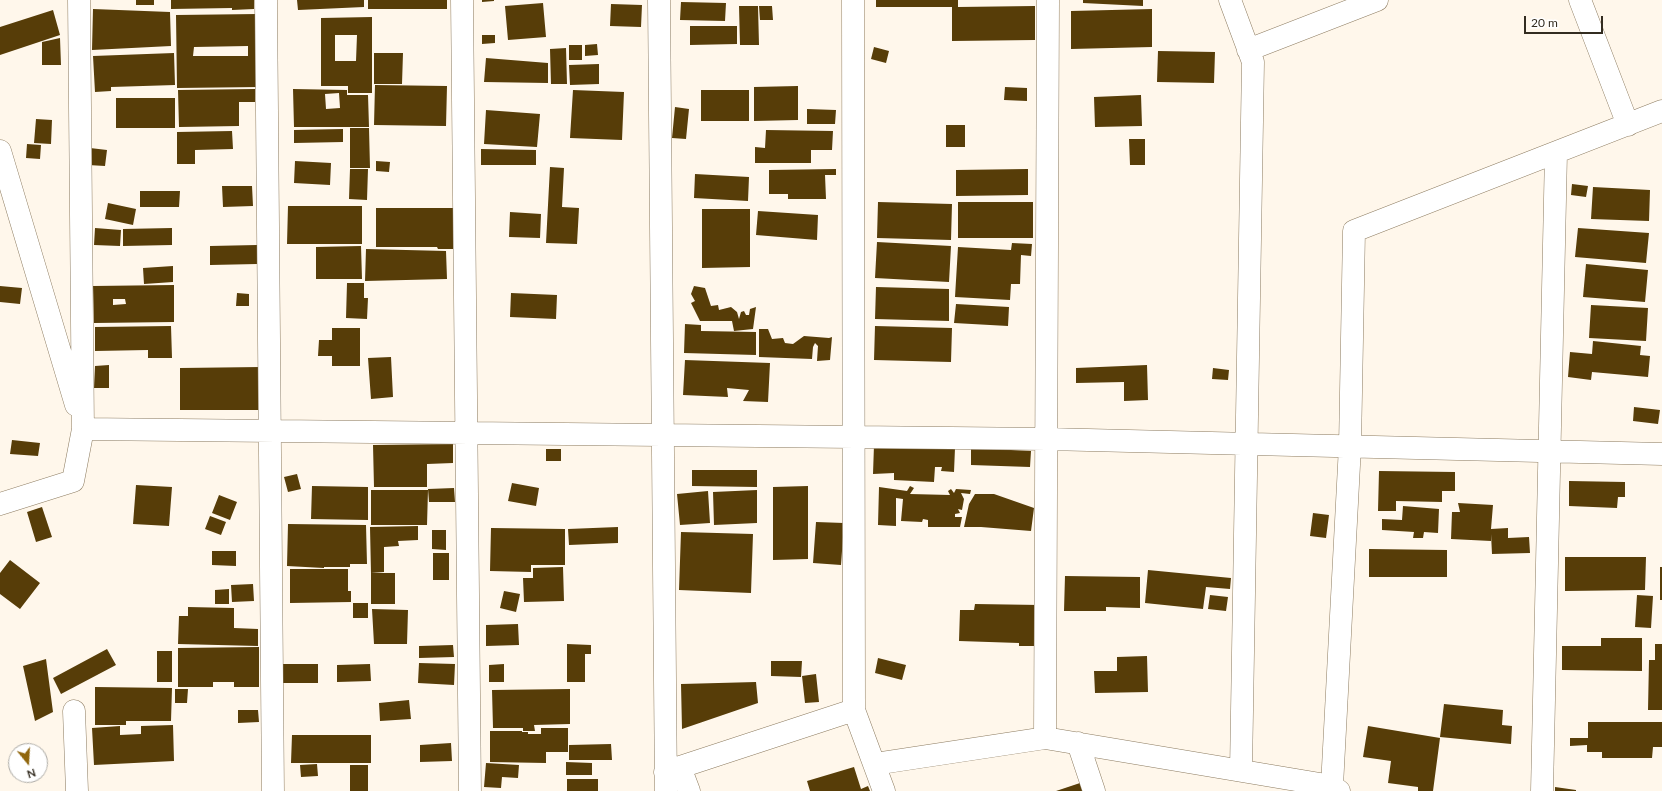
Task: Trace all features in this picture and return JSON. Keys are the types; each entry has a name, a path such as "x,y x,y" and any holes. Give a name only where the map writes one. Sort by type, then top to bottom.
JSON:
{"street":[{"path":"0,504 73,481 83,429 79,0"},
{"path":"266,0 272,791"},
{"path":"462,0 470,791"},
{"path":"659,0 663,434 670,777"},
{"path":"853,0 854,710 884,791"},
{"path":"1046,738 1048,0"},
{"path":"1230,0 1253,62 1241,770"},
{"path":"1248,50 1377,0"},
{"path":"1580,0 1628,124"},
{"path":"874,764 1046,738 1241,770 1336,788 1350,446 1354,231 1662,111"},
{"path":"0,151 83,429"},
{"path":"1542,791 1556,152"},
{"path":"83,429 1047,438 1662,454"},
{"path":"670,777 854,710"},
{"path":"74,711 77,791"},
{"path":"1078,743 1094,791"},
{"path":"670,777 689,791"}],"building":[{"path":"136,0 154,0 154,5 136,5"},
{"path":"171,0 254,0 254,9 171,9"},
{"path":"297,0 364,0 364,7 298,10"},
{"path":"368,0 447,0 447,9 368,9"},
{"path":"482,0 494,0 494,1 482,2"},
{"path":"876,0 958,0 958,7 1035,6 1035,40 952,41 952,7 876,7"},
{"path":"1083,0 1143,0 1143,6 1083,3"},
{"path":"681,2 726,3 725,21 680,20"},
{"path":"543,3 546,37 508,40 505,6"},
{"path":"611,4 642,5 641,27 610,26"},
{"path":"739,6 758,6 759,45 740,45"},
{"path":"759,6 772,6 773,20 760,20"},
{"path":"93,9 170,12 171,46 92,50"},
{"path":"1152,9 1152,47 1071,49 1071,11"},
{"path":"53,10 60,35 0,55 0,27"},
{"path":"258,14 259,87 177,88 176,15","holes":["248,46 248,56 193,56 194,47"]},
{"path":"372,17 372,93 348,93 348,86 321,86 321,18","holes":["335,35 357,35 356,61 335,61"]},
{"path":"690,26 737,26 737,44 690,45"},
{"path":"482,35 495,35 495,43 482,44"},
{"path":"60,38 61,65 42,65 42,42"},
{"path":"597,44 598,55 585,56 585,45"},
{"path":"569,45 582,45 582,60 569,60"},
{"path":"874,47 889,51 886,63 871,59"},
{"path":"566,48 567,84 551,84 550,49"},
{"path":"1158,51 1215,52 1214,83 1157,82"},
{"path":"174,53 175,85 111,87 111,91 95,92 93,56"},
{"path":"374,53 403,53 402,84 374,84"},
{"path":"486,58 548,63 548,83 484,82"},
{"path":"599,64 599,84 570,85 569,65"},
{"path":"375,85 447,86 446,126 374,125"},
{"path":"798,86 798,120 754,121 754,87"},
{"path":"1005,87 1027,88 1027,101 1004,100"},
{"path":"255,89 255,102 239,102 239,126 179,127 178,90"},
{"path":"293,89 347,90 347,95 368,95 369,127 294,127","holes":["339,93 340,108 326,109 325,94"]},
{"path":"573,90 624,92 622,140 570,138"},
{"path":"701,90 749,90 749,121 701,121"},
{"path":"1141,95 1142,126 1095,127 1094,97"},
{"path":"116,98 175,98 175,128 116,128"},
{"path":"675,107 689,109 686,139 672,138"},
{"path":"807,109 836,110 835,124 807,124"},
{"path":"486,110 540,114 537,147 484,144"},
{"path":"36,119 52,120 51,144 34,143"},
{"path":"946,125 965,125 965,147 946,147"},
{"path":"350,128 369,128 370,168 350,168"},
{"path":"343,129 343,142 294,143 294,130"},
{"path":"766,130 833,131 832,150 811,150 811,163 755,163 755,147 765,148"},
{"path":"232,131 233,149 195,150 195,164 177,164 177,132"},
{"path":"1129,139 1145,139 1145,165 1130,165"},
{"path":"27,144 41,145 40,159 26,158"},
{"path":"90,148 107,150 105,166 88,165"},
{"path":"481,149 536,150 536,165 481,165"},
{"path":"295,161 331,163 330,185 294,183"},
{"path":"376,161 390,162 389,172 376,171"},
{"path":"550,167 564,168 562,207 579,208 577,244 546,243"},
{"path":"350,169 368,169 367,200 349,199"},
{"path":"836,169 836,175 825,175 826,199 788,199 788,194 769,194 769,170"},
{"path":"1028,169 1028,195 956,196 956,170"},
{"path":"695,174 749,177 748,201 694,198"},
{"path":"1572,184 1588,186 1586,197 1571,195"},
{"path":"222,186 252,186 253,206 223,207"},
{"path":"1593,187 1650,190 1649,221 1591,219"},
{"path":"140,191 180,191 179,207 140,207"},
{"path":"878,202 952,204 951,240 877,238"},
{"path":"958,202 1033,202 1033,238 958,238"},
{"path":"108,203 136,209 133,225 105,219"},
{"path":"288,206 362,206 362,244 287,244"},
{"path":"376,208 457,208 457,249 438,249 437,247 376,247"},
{"path":"702,209 750,209 750,267 702,268"},
{"path":"758,211 818,215 817,240 756,235"},
{"path":"510,212 541,214 540,238 509,237"},
{"path":"95,228 121,230 120,246 94,245"},
{"path":"172,228 172,245 123,246 123,229"},
{"path":"1578,228 1649,233 1646,263 1575,257"},
{"path":"877,242 951,246 949,282 875,278"},
{"path":"1012,243 1032,244 1031,256 1021,255 1020,284 1011,284 1010,300 955,297 958,247 1011,250"},
{"path":"257,245 257,264 210,265 210,246"},
{"path":"361,246 362,279 316,279 316,247"},
{"path":"366,249 446,251 447,279 365,281"},
{"path":"1586,264 1648,270 1645,302 1583,297"},
{"path":"173,266 173,282 144,284 143,268"},
{"path":"347,283 364,283 364,298 368,298 367,319 346,318"},
{"path":"174,285 174,322 94,323 93,286","holes":["113,299 125,299 126,304 113,305"]},
{"path":"0,286 22,288 20,304 0,302"},
{"path":"694,286 705,288 711,306 718,305 719,310 731,307 737,312 739,319 741,312 744,311 746,315 749,315 750,309 756,307 753,329 734,331 732,321 700,321 691,303 695,301 691,294"},
{"path":"876,287 949,289 949,321 875,319"},
{"path":"237,293 249,294 249,306 236,306"},
{"path":"511,293 557,295 556,319 510,317"},
{"path":"956,304 1009,307 1008,326 954,323"},
{"path":"1591,305 1648,308 1646,341 1589,338"},
{"path":"685,324 701,325 701,331 756,332 756,355 684,353"},
{"path":"171,326 172,358 148,358 148,350 95,351 95,327"},
{"path":"875,326 952,328 951,362 874,360"},
{"path":"332,328 360,328 360,366 332,366 332,356 318,356 319,340 332,340"},
{"path":"759,329 768,329 772,339 783,338 785,343 793,344 804,336 832,337 830,360 817,361 818,346 815,343 813,347 812,359 759,357"},
{"path":"1593,341 1641,346 1640,355 1650,356 1648,377 1592,372 1591,380 1568,377 1570,352 1592,354"},
{"path":"391,357 393,397 371,399 368,358"},
{"path":"685,360 770,363 768,402 743,401 749,390 727,388 728,397 683,395"},
{"path":"109,365 109,388 94,388 95,366"},
{"path":"1147,365 1148,400 1124,401 1124,382 1076,383 1076,368"},
{"path":"261,367 261,410 180,410 180,368"},
{"path":"1213,368 1229,370 1228,380 1212,379"},
{"path":"1634,407 1660,410 1658,424 1633,421"},
{"path":"12,440 40,443 38,456 10,454"},
{"path":"453,444 453,463 427,464 427,487 374,487 373,445"},
{"path":"874,445 955,448 954,472 941,471 942,467 935,467 934,482 894,480 894,473 873,474"},
{"path":"971,448 1031,451 1030,467 971,465"},
{"path":"546,449 561,449 561,461 546,461"},
{"path":"692,470 757,470 757,487 692,486"},
{"path":"1379,471 1455,472 1455,491 1442,491 1442,502 1396,501 1396,511 1378,511"},
{"path":"297,474 301,489 288,492 284,477"},
{"path":"1569,481 1625,482 1625,497 1618,497 1617,508 1569,506"},
{"path":"512,483 539,488 536,506 508,501"},
{"path":"136,485 172,487 169,526 133,524"},
{"path":"312,486 368,487 368,520 311,519"},
{"path":"808,486 808,559 773,560 773,487"},
{"path":"910,486 914,488 910,494 950,495 948,491 951,489 954,493 956,489 971,490 970,494 961,493 964,499 962,510 958,509 960,513 955,514 955,517 962,517 960,527 928,527 928,520 923,519 922,522 901,521 903,499 896,498 896,526 878,525 879,487 907,491"},
{"path":"454,488 455,502 429,502 428,489"},
{"path":"371,490 428,490 427,525 371,525"},
{"path":"757,490 757,523 714,525 713,492"},
{"path":"708,491 710,523 680,525 677,494"},
{"path":"975,494 994,494 1034,508 1031,531 964,527 969,504"},
{"path":"219,495 237,502 230,520 212,513"},
{"path":"1458,503 1493,505 1491,529 1508,528 1508,538 1529,537 1530,553 1492,554 1491,534 1491,541 1451,539 1452,512 1460,512"},
{"path":"1403,506 1439,509 1438,533 1424,532 1423,538 1413,538 1414,532 1382,530 1382,519 1402,520"},
{"path":"42,507 52,537 36,542 27,512"},
{"path":"1313,513 1329,515 1326,538 1310,536"},
{"path":"210,516 226,522 221,535 205,529"},
{"path":"816,522 844,523 841,565 813,563"},
{"path":"288,524 366,525 367,564 350,564 350,567 324,568 287,566"},
{"path":"418,526 418,540 398,541 399,546 384,547 384,572 371,573 370,527"},
{"path":"618,527 618,543 569,545 568,529"},
{"path":"491,528 565,529 565,565 531,565 531,572 490,571"},
{"path":"432,530 446,530 446,550 432,549"},
{"path":"681,532 753,534 751,593 679,590"},
{"path":"1369,549 1447,550 1447,577 1369,577"},
{"path":"212,551 236,551 236,566 212,565"},
{"path":"433,553 449,553 449,580 433,580"},
{"path":"1565,557 1646,557 1645,590 1565,591"},
{"path":"10,560 40,583 20,609 0,594 0,573"},
{"path":"563,567 564,601 524,602 523,578 533,578 533,568"},
{"path":"1660,567 1662,567 1662,600 1660,600"},
{"path":"290,569 348,569 348,591 351,591 351,602 290,603"},
{"path":"1148,570 1231,578 1230,589 1206,587 1203,609 1145,603"},
{"path":"371,573 395,573 395,604 371,604"},
{"path":"1065,576 1140,577 1140,608 1106,607 1106,611 1064,611"},
{"path":"253,584 254,601 232,602 231,585"},
{"path":"229,589 229,604 215,604 215,590"},
{"path":"504,591 520,594 516,612 500,608"},
{"path":"1210,595 1228,597 1226,611 1208,609"},
{"path":"1637,595 1653,596 1651,628 1635,627"},
{"path":"353,603 368,603 368,618 353,618"},
{"path":"975,604 1040,605 1039,646 1019,646 1019,643 959,641 960,610 974,610"},
{"path":"188,607 234,608 234,628 258,629 258,646 178,644 179,616 188,616"},
{"path":"372,609 408,610 407,644 374,644"},
{"path":"518,624 519,645 486,646 486,625"},
{"path":"1601,638 1642,638 1642,671 1562,670 1562,646 1601,646"},
{"path":"567,644 591,645 591,654 585,654 585,682 567,682"},
{"path":"1655,644 1662,644 1662,710 1648,710 1649,660 1655,660"},
{"path":"453,645 454,657 419,658 419,646"},
{"path":"259,647 259,687 234,687 234,682 213,682 213,687 178,687 178,648"},
{"path":"107,649 116,665 61,694 53,678"},
{"path":"157,651 172,651 172,682 157,682"},
{"path":"1147,656 1148,692 1095,693 1094,671 1117,671 1117,657"},
{"path":"878,658 906,665 902,680 875,673"},
{"path":"46,659 53,712 35,721 23,666"},
{"path":"771,661 802,661 801,677 771,676"},
{"path":"419,663 455,664 454,685 418,683"},
{"path":"282,664 318,664 318,683 282,683"},
{"path":"370,664 371,681 337,682 337,665"},
{"path":"504,664 504,682 489,682 489,665"},
{"path":"816,674 819,702 805,703 802,676"},
{"path":"756,682 758,703 682,729 681,684"},
{"path":"95,687 172,688 171,721 126,721 126,725 95,725"},
{"path":"175,689 188,689 187,703 175,703"},
{"path":"570,689 570,724 534,725 535,731 523,731 523,728 493,728 492,690"},
{"path":"409,700 411,719 380,721 379,703"},
{"path":"1444,704 1503,710 1502,725 1512,726 1511,744 1440,737"},
{"path":"238,710 258,710 259,722 238,723"},
{"path":"1588,722 1662,722 1662,747 1653,747 1652,758 1602,758 1602,752 1587,752 1587,745 1570,746 1570,738 1588,738"},
{"path":"173,725 174,761 94,765 92,728 120,726 120,735 141,734 141,726"},
{"path":"1368,726 1440,738 1433,791 1418,791 1418,787 1388,783 1391,761 1363,757"},
{"path":"541,728 568,728 568,752 546,752 546,763 490,762 490,731 522,731 528,732 528,734 541,734"},
{"path":"292,735 371,735 371,763 291,763"},
{"path":"451,743 452,761 420,762 420,745"},
{"path":"611,744 612,760 569,760 569,745"},
{"path":"566,762 592,763 592,775 566,775"},
{"path":"486,763 519,765 518,778 502,777 501,788 484,787"},
{"path":"317,764 318,776 301,777 300,765"},
{"path":"350,765 368,765 368,791 350,791"},
{"path":"854,767 861,789 868,786 870,791 810,791 807,781"},
{"path":"567,779 598,779 598,791 567,791"},
{"path":"1083,782 1086,791 1056,791"},
{"path":"1555,787 1576,790 1576,791 1555,791"}]}
